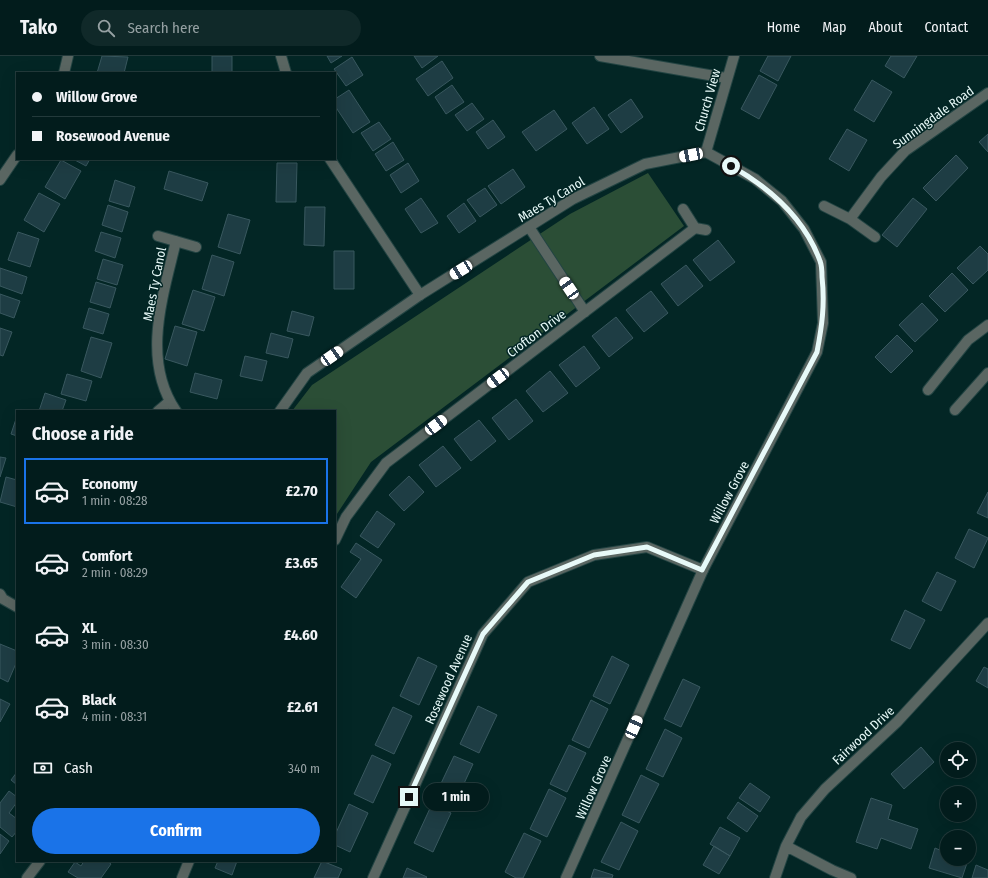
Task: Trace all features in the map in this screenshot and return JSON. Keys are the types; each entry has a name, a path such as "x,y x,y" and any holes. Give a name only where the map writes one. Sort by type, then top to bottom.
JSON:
{"street":[{"path":"64,72 68,56"},
{"path":"281,56 286,72"},
{"path":"600,56 726,78"},
{"name":"Church View","path":"706,152 726,78 734,56"},
{"name":"Sunningdale Road","path":"850,219 881,177 905,151 988,94"},
{"name":"Maes Ty Canol","path":"281,410 306,373 420,295 573,199 645,164 706,152"},
{"name":"Willow Grove","path":"566,878 702,570 817,352 823,323 821,262 804,229 782,201 760,184 706,152"},
{"path":"0,180 16,156"},
{"path":"331,160 420,295"},
{"path":"824,206 850,219 875,237"},
{"path":"683,209 695,228 706,230"},
{"name":"Crofton Drive","path":"529,227 585,312"},
{"name":"Crofton Drive","path":"336,538 346,517 386,463 695,228"},
{"name":"Maes Ty Canol","path":"158,236 196,247"},
{"name":"Maes Ty Canol","path":"175,410 170,401 157,360 160,310 176,241"},
{"path":"928,390 968,340 988,325"},
{"path":"955,410 988,373"},
{"path":"159,410 170,401"},
{"name":"Rosewood Avenue","path":"373,878 483,634 528,582 594,555 647,547 702,570"},
{"path":"1,599 16,606"},
{"name":"Fairwood Drive","path":"775,878 786,846 801,817 825,788 897,722 988,623"},
{"path":"786,846 832,870 851,878"},
{"path":"27,878 39,862"},
{"path":"182,878 189,862"}],"green space":[{"path":"648,173 684,226 371,462 336,515 336,410 293,410 312,385 570,214"}],"building":[{"path":"102,56 128,57 124,72 97,72"},
{"path":"212,56 232,56 232,72 212,72"},
{"path":"327,56 342,56 331,63"},
{"path":"414,56 438,56 422,68"},
{"path":"768,56 791,56 778,81 760,71"},
{"path":"891,56 917,56 904,78 885,66"},
{"path":"352,57 363,75 346,86 334,69"},
{"path":"442,61 453,78 428,96 416,79"},
{"path":"759,75 777,85 759,119 741,109"},
{"path":"872,80 892,92 874,122 854,110"},
{"path":"452,85 464,102 446,114 435,97"},
{"path":"349,90 370,122 353,133 336,108 336,98"},
{"path":"631,99 643,117 621,133 608,115"},
{"path":"472,103 484,119 467,131 455,115"},
{"path":"594,107 609,129 587,144 572,123"},
{"path":"554,110 567,129 536,151 522,132"},
{"path":"493,120 505,137 488,149 476,132"},
{"path":"379,122 391,139 373,151 361,133"},
{"path":"847,129 867,140 849,171 829,159"},
{"path":"988,134 988,152 979,142"},
{"path":"393,142 404,160 386,171 375,154"},
{"path":"956,155 968,168 936,201 923,188"},
{"path":"61,160 81,171 65,199 45,187"},
{"path":"75,160 89,160 86,166"},
{"path":"277,163 297,163 296,202 276,202"},
{"path":"408,163 419,181 401,193 390,175"},
{"path":"513,169 525,187 501,204 488,186"},
{"path":"169,171 208,183 202,201 164,189"},
{"path":"115,180 135,187 129,207 109,201"},
{"path":"485,188 497,205 480,217 467,200"},
{"path":"39,193 60,204 44,232 24,220"},
{"path":"421,198 438,223 421,233 405,209"},
{"path":"913,198 927,209 897,247 882,235"},
{"path":"464,203 476,221 459,233 447,216"},
{"path":"108,205 128,212 122,232 102,225"},
{"path":"305,207 325,207 324,246 304,245"},
{"path":"228,214 250,220 240,254 218,247"},
{"path":"18,232 39,239 30,267 8,260"},
{"path":"101,232 121,238 115,258 95,251"},
{"path":"718,240 735,262 710,281 693,260"},
{"path":"980,246 988,254 988,270 973,284 957,268"},
{"path":"334,251 354,251 354,289 334,289"},
{"path":"212,255 234,262 224,296 202,289"},
{"path":"103,259 123,265 117,285 97,279"},
{"path":"686,265 703,286 678,306 661,284"},
{"path":"0,268 27,277 22,294 0,286"},
{"path":"952,273 968,290 945,312 929,296"},
{"path":"96,282 116,288 110,308 90,302"},
{"path":"193,290 215,297 204,331 182,324"},
{"path":"651,291 668,313 644,332 626,310"},
{"path":"0,294 20,301 14,318 0,313"},
{"path":"922,303 938,320 915,342 899,325"},
{"path":"89,308 109,314 103,334 83,328"},
{"path":"292,311 314,317 309,336 287,331"},
{"path":"616,317 633,338 609,357 592,336"},
{"path":"175,326 197,332 187,366 165,359"},
{"path":"0,328 12,332 3,356 0,355"},
{"path":"271,333 293,339 288,358 266,353"},
{"path":"897,335 913,351 891,373 875,357"},
{"path":"91,337 112,343 101,378 81,371"},
{"path":"584,346 600,368 576,387 559,365"},
{"path":"245,356 267,361 262,381 240,376"},
{"path":"550,371 568,393 543,412 526,391"},
{"path":"195,373 222,380 217,399 190,392"},
{"path":"67,374 92,381 86,401 61,394"},
{"path":"45,393 66,400 62,410 39,410"},
{"path":"516,399 533,421 509,440 492,418"},
{"path":"16,419 16,436 11,434"},
{"path":"479,420 496,441 471,461 454,439"},
{"path":"443,446 461,468 436,487 419,465"},
{"path":"0,457 6,458 0,477"},
{"path":"409,476 424,492 404,511 389,495"},
{"path":"6,477 16,480 16,507 0,502"},
{"path":"988,492 988,518 977,513"},
{"path":"377,511 395,524 378,548 360,536"},
{"path":"969,529 988,538 974,568 955,558"},
{"path":"356,543 382,560 356,598 341,587 361,559 350,552"},
{"path":"937,572 956,581 941,611 922,601"},
{"path":"905,610 925,620 910,649 891,640"},
{"path":"0,644 16,651 16,663 8,682 0,678"},
{"path":"612,656 629,665 610,704 593,696"},
{"path":"418,657 437,666 419,705 400,696"},
{"path":"984,667 988,669 988,688 976,681"},
{"path":"683,679 700,687 681,727 664,719"},
{"path":"0,699 10,704 0,722"},
{"path":"591,700 608,709 589,748 572,740"},
{"path":"478,706 497,715 479,753 460,744"},
{"path":"393,707 412,716 394,754 375,745"},
{"path":"665,729 682,738 663,777 646,769"},
{"path":"569,745 586,753 567,792 550,784"},
{"path":"921,747 934,762 904,789 891,774"},
{"path":"372,755 391,764 373,803 354,794"},
{"path":"454,756 473,764 455,803 436,794"},
{"path":"16,773 16,784 11,780"},
{"path":"641,775 659,784 639,823 622,815"},
{"path":"750,783 770,797 760,812 739,798"},
{"path":"549,789 566,798 547,837 530,829"},
{"path":"9,791 16,796 16,803 9,813 16,818 16,832 12,837 0,827 0,803"},
{"path":"871,798 892,805 888,819 918,829 911,849 881,838 877,849 856,842"},
{"path":"738,802 758,816 747,832 727,818"},
{"path":"349,804 368,813 350,852 336,845 336,833"},
{"path":"432,804 451,813 433,852 414,843"},
{"path":"621,822 638,831 619,870 601,862"},
{"path":"720,827 740,838 730,856 710,844"},
{"path":"524,833 541,841 523,878 516,878 505,872"},
{"path":"0,834 9,841 0,854"},
{"path":"714,846 730,856 719,874 703,865"},
{"path":"935,848 940,850 940,866 966,866 962,878 929,868"},
{"path":"75,862 81,866 83,862 108,862 111,864 101,878 78,878 68,872"},
{"path":"218,862 237,862 232,875 215,868"},
{"path":"322,862 342,869 338,878 314,878"},
{"path":"976,865 988,870 988,878 972,878"},
{"path":"407,868 427,877 403,878"},
{"path":"594,869 613,875 612,878 591,878"}],"route":[{"path":"409,797 483,634 528,582 594,555 647,547 702,570 817,352 823,323 821,262 804,229 782,201 755,179 731,166"}]}
